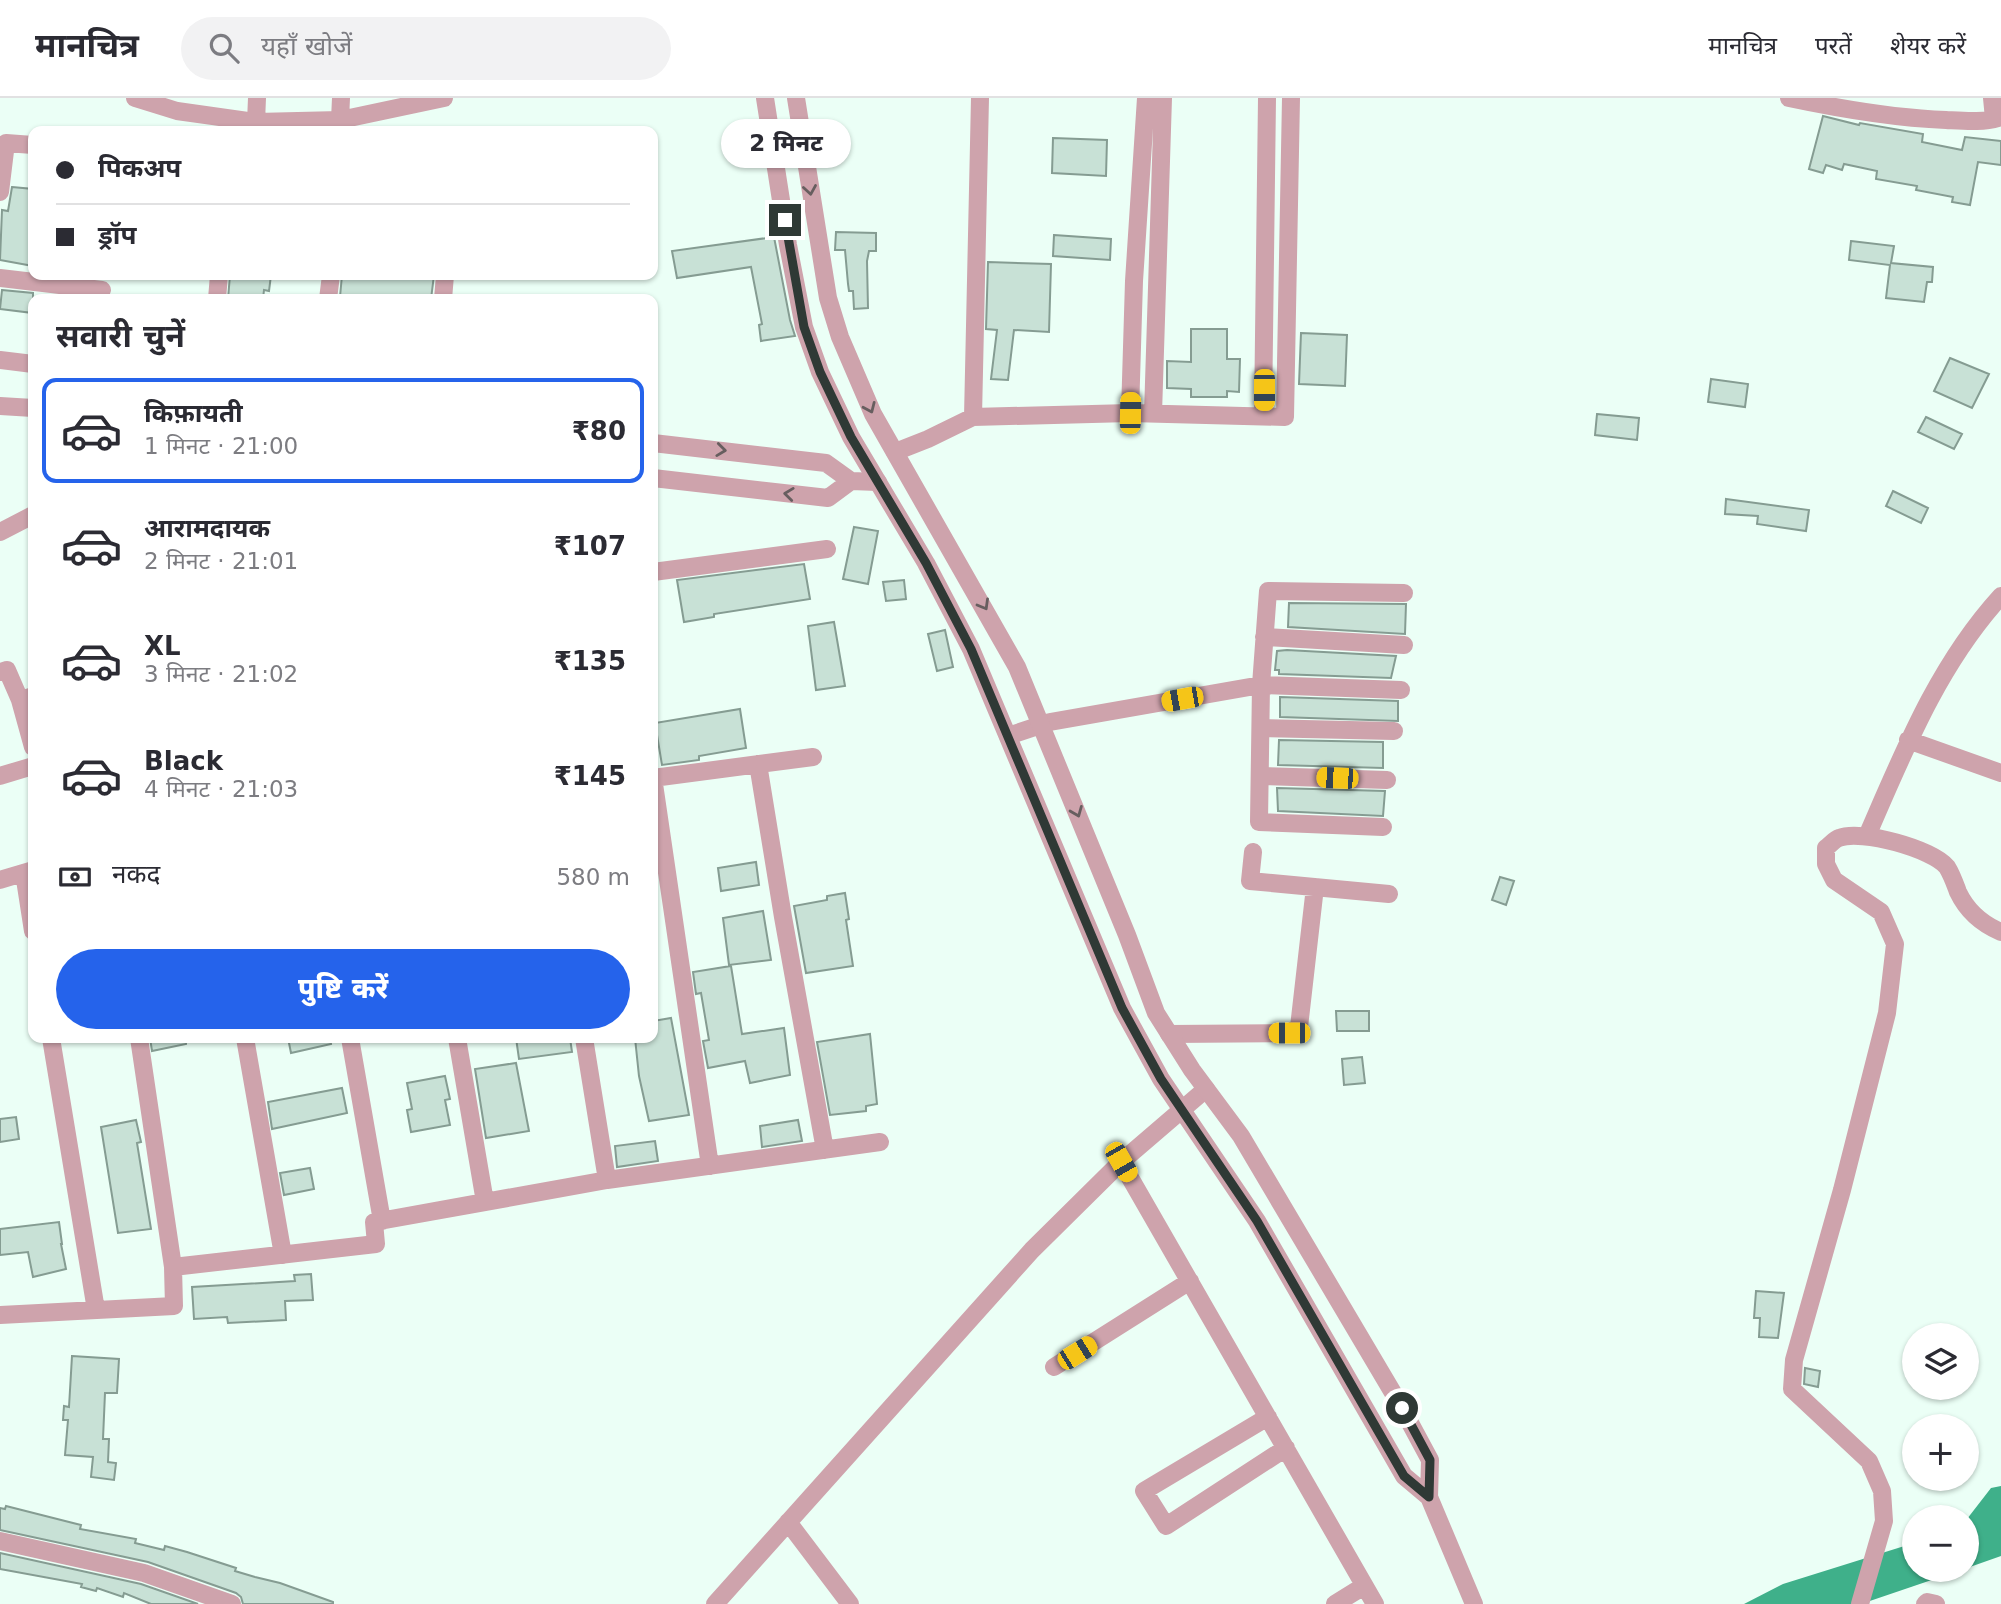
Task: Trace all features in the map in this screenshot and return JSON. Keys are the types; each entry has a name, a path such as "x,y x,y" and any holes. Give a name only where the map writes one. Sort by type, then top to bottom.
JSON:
{"street":[{"path":"135,98 177,111 256,122 340,120 444,98"},
{"path":"256,122 257,98"},
{"path":"340,120 341,98"},
{"path":"765,98 804,327 820,372 846,426 926,563 971,649 1122,1008 1161,1079 1257,1221 1404,1476 1429,1497"},
{"path":"796,98 828,298 840,337 873,414 1017,667 1156,1013 1241,1136 1430,1460 1429,1497 1474,1604"},
{"path":"973,417 979,98"},
{"path":"1130,413 1134,281 1146,98"},
{"path":"1153,414 1163,98"},
{"path":"1264,416 1267,98"},
{"path":"895,452 973,417 1130,413 1285,417 1291,98"},
{"path":"1788,98 1855,105 1901,118 1968,121 1998,118 1992,98"},
{"path":"0,192 3,144 28,145"},
{"path":"0,278 102,288"},
{"path":"0,360 28,363"},
{"path":"0,406 28,408"},
{"path":"658,444 827,463 851,481 878,482"},
{"path":"658,479 828,498 851,481"},
{"path":"0,532 28,518"},
{"path":"658,570 827,549"},
{"path":"1383,827 1259,822 1261,685 1268,591 1404,593"},
{"path":"1867,836 1922,711 1971,631 1999,599"},
{"path":"1264,637 1404,645"},
{"path":"0,672 8,670 27,698"},
{"path":"1008,736 1042,725 1261,685 1401,690"},
{"path":"1261,728 1394,731"},
{"path":"1908,740 2001,773"},
{"path":"658,777 813,757"},
{"path":"758,764 825,1150"},
{"path":"0,776 28,768"},
{"path":"1261,776 1387,780"},
{"path":"658,812 710,1166"},
{"path":"1860,1604 1884,1521 1882,1491 1869,1461 1792,1389 1794,1360 1842,1190 1887,1013 1895,944 1881,912 1834,880 1826,864 1826,848 1840,837 1867,836 1920,850 1946,865 1968,908 1978,919 2001,932"},
{"path":"1253,852 1250,881 1389,894"},
{"path":"0,880 28,871"},
{"path":"1169,1034 1289,1033 1299,1027 1315,887"},
{"path":"52,1043 96,1310"},
{"path":"0,1315 174,1306 173,1267 140,1043"},
{"path":"246,1043 283,1255"},
{"path":"351,1043 382,1221"},
{"path":"458,1043 485,1202"},
{"path":"585,1043 607,1180"},
{"path":"715,1604 1032,1251 1121,1162 1206,1089"},
{"path":"173,1267 376,1244 374,1223 382,1221 607,1180 880,1142"},
{"path":"1121,1162 1375,1604"},
{"path":"1054,1367 1190,1281"},
{"path":"1268,1417 1144,1490 1166,1526 1286,1448"},
{"path":"788,1522 850,1604"},
{"path":"0,1541 144,1573 232,1604"},
{"path":"1335,1604 1364,1586"},
{"path":"1925,1604 1936,1604"}],"shaded area":[{"path":"2001,1486 2001,1556 1979,1564 1978,1505 1991,1488"},
{"path":"1902,1547 1902,1582 1926,1582 1861,1604 1744,1604 1783,1584"}],"building":[{"path":"1823,116 1859,125 1860,123 1923,134 1922,142 1962,150 1965,137 2001,141 2001,165 1978,162 1970,205 1952,202 1953,197 1916,190 1917,186 1876,179 1877,171 1844,164 1842,170 1826,165 1823,173 1809,169"},
{"path":"1053,138 1107,140 1106,176 1052,173"},
{"path":"12,187 28,189 28,265 0,260 2,210 8,211"},
{"path":"836,232 876,233 876,251 869,251 867,261 868,308 854,309 853,291 849,291 845,250 835,250"},
{"path":"1054,235 1111,239 1110,260 1053,256"},
{"path":"774,237 795,336 761,341 759,325 762,324 751,267 677,278 672,251"},
{"path":"1851,241 1894,246 1891,263 1933,267 1932,282 1927,282 1924,302 1886,298 1890,265 1849,260"},
{"path":"988,262 1051,264 1049,332 1014,330 1008,380 991,379 997,330 986,329"},
{"path":"230,280 270,280 269,291 264,290 264,294 228,294"},
{"path":"342,280 433,280 432,294 340,294"},
{"path":"2,290 33,293 28,294 28,312 0,309"},
{"path":"1191,329 1227,329 1227,359 1240,359 1239,392 1227,391 1227,397 1191,397 1191,389 1167,388 1167,361 1191,362"},
{"path":"1301,333 1347,335 1345,386 1299,384"},
{"path":"1950,358 1989,374 1972,408 1934,391"},
{"path":"1711,379 1748,384 1745,407 1708,402"},
{"path":"1597,414 1639,418 1637,440 1595,435"},
{"path":"1926,417 1962,434 1954,449 1918,432"},
{"path":"1893,491 1928,508 1921,523 1886,506"},
{"path":"1726,499 1809,510 1806,531 1757,524 1758,516 1725,514"},
{"path":"854,527 878,531 868,584 843,579"},
{"path":"804,564 810,599 714,614 714,617 684,622 677,580"},
{"path":"904,580 906,599 886,601 883,582"},
{"path":"1289,603 1406,604 1405,634 1288,627"},
{"path":"834,622 845,686 816,690 808,626"},
{"path":"945,630 953,667 937,671 928,634"},
{"path":"1277,651 1396,656 1391,678 1279,674 1279,670 1275,670"},
{"path":"1280,697 1398,701 1398,721 1280,717"},
{"path":"740,709 746,748 699,756 699,760 662,765 658,723"},
{"path":"1279,740 1383,742 1383,768 1278,765"},
{"path":"1277,788 1385,791 1383,816 1278,811"},
{"path":"756,862 759,885 721,891 718,868"},
{"path":"1500,877 1514,881 1506,905 1492,900"},
{"path":"845,893 853,966 806,973 794,906 827,900 827,896"},
{"path":"763,911 771,960 729,965 723,918"},
{"path":"731,966 742,1034 784,1028 790,1075 750,1083 745,1061 708,1068 703,1041 709,1040 701,993 696,994 693,972"},
{"path":"1336,1011 1369,1011 1369,1031 1337,1031"},
{"path":"671,1018 689,1115 649,1121 639,1076 636,1043 658,1043 658,1020"},
{"path":"870,1034 877,1104 866,1106 866,1111 830,1115 817,1042"},
{"path":"151,1043 186,1043 186,1044 152,1051"},
{"path":"289,1043 331,1043 331,1044 291,1053"},
{"path":"517,1043 571,1043 572,1052 519,1059"},
{"path":"1362,1057 1365,1083 1344,1085 1342,1059"},
{"path":"516,1063 529,1131 486,1138 475,1069"},
{"path":"445,1076 450,1099 445,1100 450,1125 411,1132 407,1110 412,1109 407,1083"},
{"path":"342,1088 347,1113 272,1129 268,1102"},
{"path":"16,1117 19,1139 0,1142 0,1119"},
{"path":"136,1120 141,1142 137,1143 151,1229 118,1233 101,1127"},
{"path":"798,1120 802,1141 762,1147 760,1126"},
{"path":"655,1141 658,1161 617,1167 615,1146"},
{"path":"310,1168 314,1189 284,1195 280,1173"},
{"path":"59,1222 66,1269 33,1277 28,1252 0,1255 0,1229"},
{"path":"311,1274 313,1300 285,1301 286,1320 228,1323 227,1317 194,1319 192,1287 295,1281 294,1275"},
{"path":"1756,1291 1784,1293 1778,1338 1759,1337 1760,1318 1754,1318"},
{"path":"72,1356 119,1359 117,1393 105,1393 103,1439 109,1439 108,1462 116,1463 114,1480 91,1477 93,1457 65,1455 68,1420 63,1420 64,1406 69,1407"},
{"path":"1805,1368 1820,1371 1818,1387 1804,1384"},
{"path":"6,1506 81,1525 80,1529 136,1539 135,1543 164,1550 165,1546 187,1552 333,1604 243,1604 236,1593 148,1562 0,1530 0,1508 5,1509"},
{"path":"0,1553 141,1584 198,1604 151,1604 124,1593 123,1597 97,1588 96,1591 81,1587 82,1584 0,1569"}],"route":[{"path":"785,220 804,327 820,372 851,437 926,563 971,649 1122,1008 1161,1079 1257,1221 1404,1476 1429,1497 1430,1460 1402,1408"}]}
